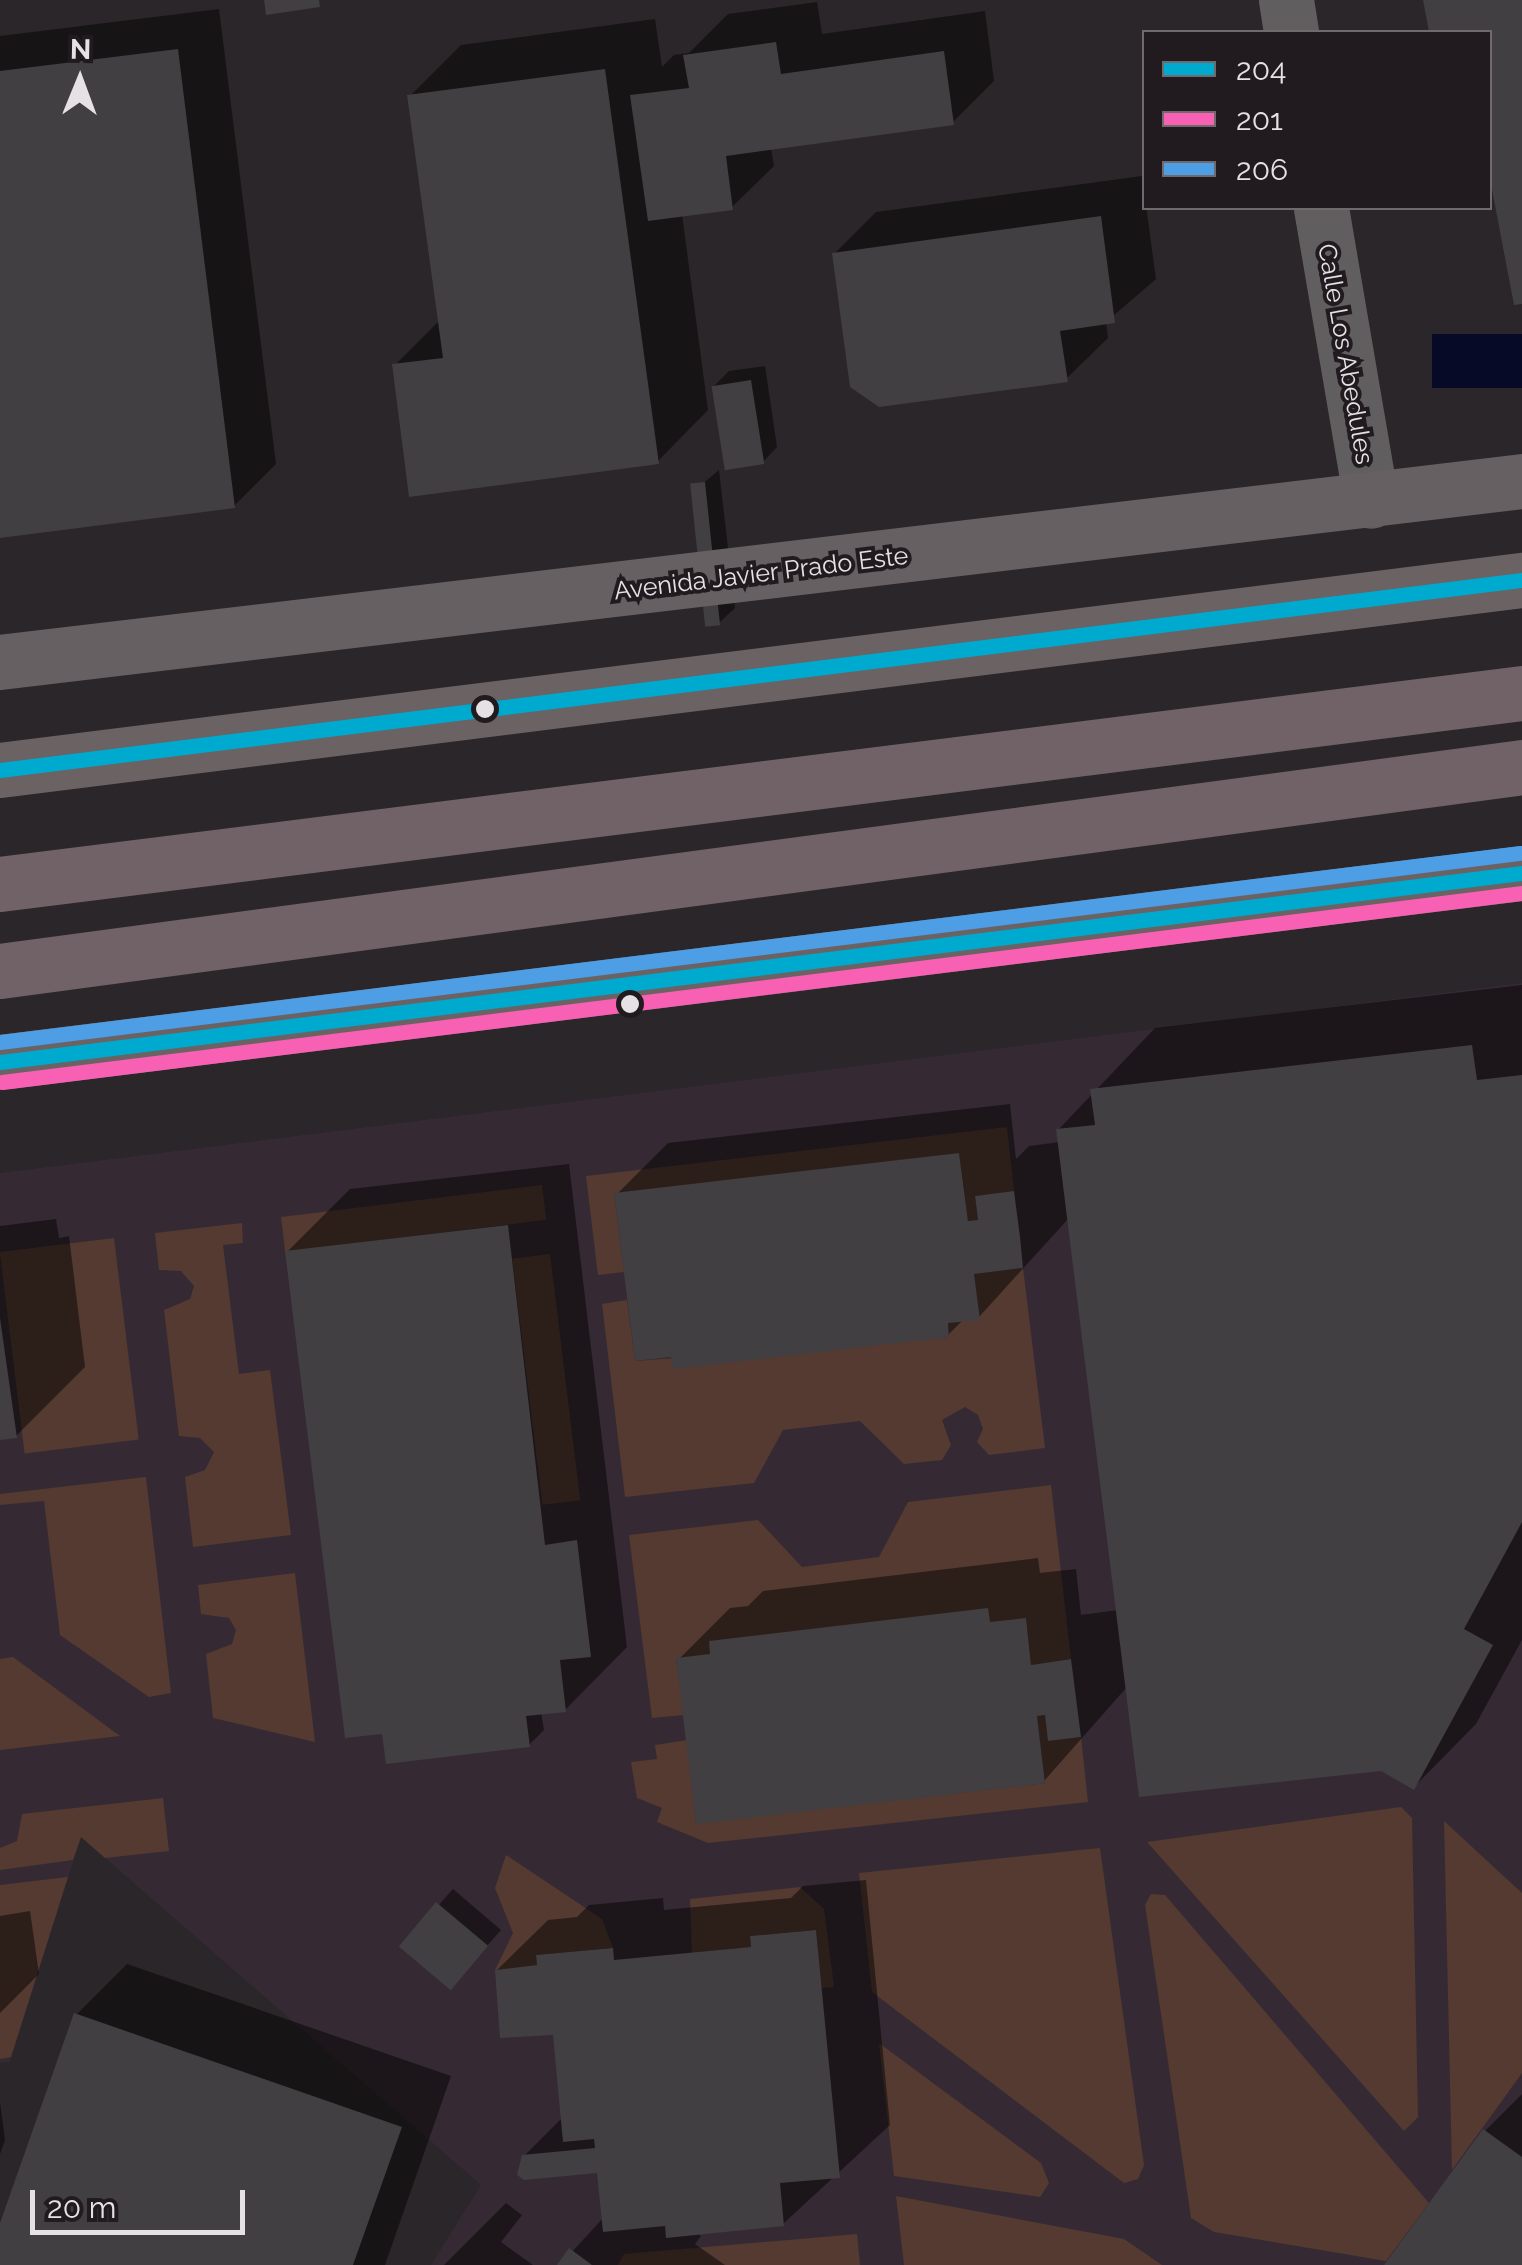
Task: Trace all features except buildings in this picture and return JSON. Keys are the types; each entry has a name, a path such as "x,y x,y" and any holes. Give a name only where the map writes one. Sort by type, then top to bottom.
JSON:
{"highway":[{"path":"0,884 1522,692"},
{"path":"0,971 1522,768"}],"main road":[{"name":"Avenida Javier Prado Este","path":"0,662 1522,480"},
{"path":"0,770 1522,580"},
{"path":"0,1062 1522,873"}],"street":[{"path":"1286,0 1291,30"},
{"name":"Calle Los Abedules","path":"1321,210 1371,501"}],"shaded area":[{"path":"1522,983 1522,2265 431,2265 481,2185 81,1837 10,2062 0,2063 0,1173"},
{"path":"1007,1127 1014,1191 975,1196 978,1220 968,1221 959,1153 614,1194 624,1272 598,1275 586,1176"},
{"path":"542,1185 546,1220 285,1252 281,1217"},
{"path":"242,1223 243,1243 223,1245 239,1374 270,1370 291,1535 193,1547 185,1477 205,1470 214,1452 200,1438 179,1436 164,1310 190,1299 194,1286 181,1271 159,1270 155,1233"},
{"path":"114,1238 139,1439 25,1454 0,1252"},
{"path":"550,1254 580,1500 543,1505 512,1259"},
{"path":"1023,1268 1045,1448 989,1455 977,1442 983,1429 978,1415 965,1407 942,1420 951,1445 942,1460 904,1464 860,1421 783,1430 754,1483 625,1497 602,1304 627,1300 635,1361 949,1337 948,1323 974,1274"},
{"path":"146,1477 171,1693 149,1697 60,1635 44,1501 0,1505 0,1494"},
{"path":"1051,1485 1071,1659 1031,1665 1026,1619 676,1659 684,1715 652,1718 629,1535 758,1520 802,1567 879,1557 908,1502"},
{"path":"295,1573 315,1742 213,1718 206,1654 232,1644 236,1630 229,1618 201,1614 198,1585"},
{"path":"13,1657 120,1736 0,1750 0,1659"},
{"path":"1045,1715 1049,1741 1081,1737 1088,1802 708,1843 657,1822 662,1808 637,1798 631,1762 657,1759 655,1745 687,1740 696,1823 1045,1783 1037,1716"},
{"path":"163,1798 169,1851 105,1858 81,1837 73,1860 0,1870 0,1848 17,1841 22,1814"},
{"path":"1401,1807 1412,1818 1418,2117 1404,2131 1147,1842"},
{"path":"1444,1821 1522,1893 1522,2073 1452,2170"},
{"path":"1100,1848 1144,2165 1138,2179 1124,2183 872,1992 859,1873"},
{"path":"506,1855 602,1919 613,1948 536,1955 537,1965 495,1970 513,1933 495,1888"},
{"path":"68,1877 11,2057 0,2059 0,1885"},
{"path":"800,1887 824,1909 834,1987 821,1988 816,1930 750,1936 751,1947 692,1953 690,1899"},
{"path":"1151,1894 1165,1895 1429,2203 1386,2261 1214,2232 1191,2218 1145,1905"},
{"path":"879,2043 1041,2163 1049,2183 1040,2197 894,2176"},
{"path":"896,2196 1124,2239 1162,2265 904,2265"},
{"path":"857,2234 860,2265 618,2265 624,2254"}],"water":[{"path":"1432,334 1522,334 1522,388 1432,388"}],"transit line":[{"name":"204","path":"0,770 1522,580"},
{"name":"206","path":"0,1042 1520,853"},
{"name":"204","path":"0,1062 1522,873"},
{"name":"201","path":"2,1082 1522,893"}]}
